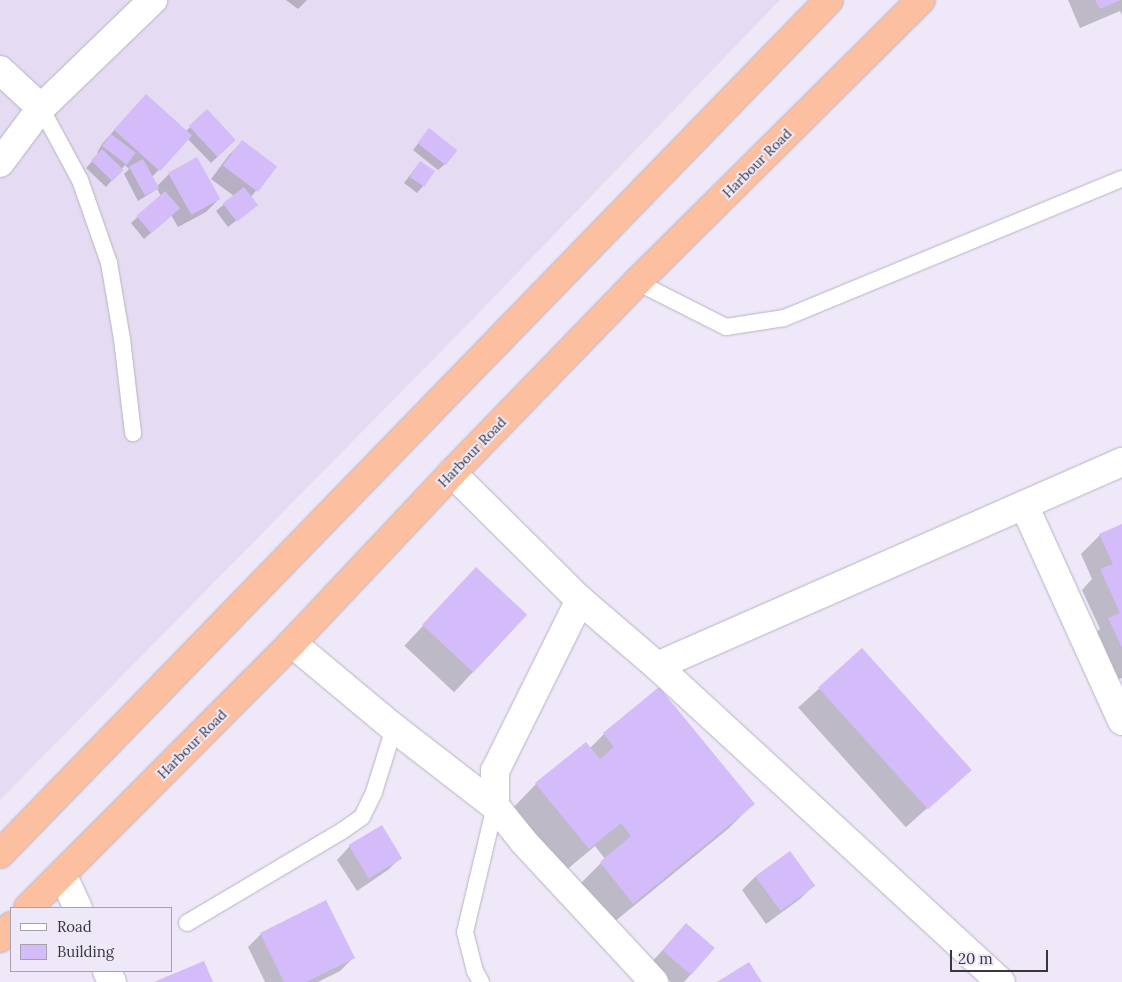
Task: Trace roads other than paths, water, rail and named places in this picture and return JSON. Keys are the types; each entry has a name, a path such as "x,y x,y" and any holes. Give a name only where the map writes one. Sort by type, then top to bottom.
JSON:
{"highway":[{"path":"0,854 829,0"},
{"name":"Harbour Road","path":"29,907 292,643 452,472 637,282 921,0"},
{"path":"0,938 10,927"}],"street":[{"path":"0,163 41,108 153,0"},
{"path":"0,70 41,108"},
{"path":"657,666 1122,462"},
{"path":"452,472 580,600 657,666 1001,982"},
{"path":"1024,505 1122,721"},
{"path":"495,806 495,771 580,600"},
{"path":"292,643 394,728 495,806 524,842 654,982"},
{"path":"62,874 78,907"}],"lane":[{"path":"41,108 80,180 109,263 122,339 132,433"},
{"path":"637,282 726,327 784,318 1122,179"},
{"path":"187,923 342,832 362,817 374,792 394,728"},
{"path":"481,982 465,932 495,806"}]}
